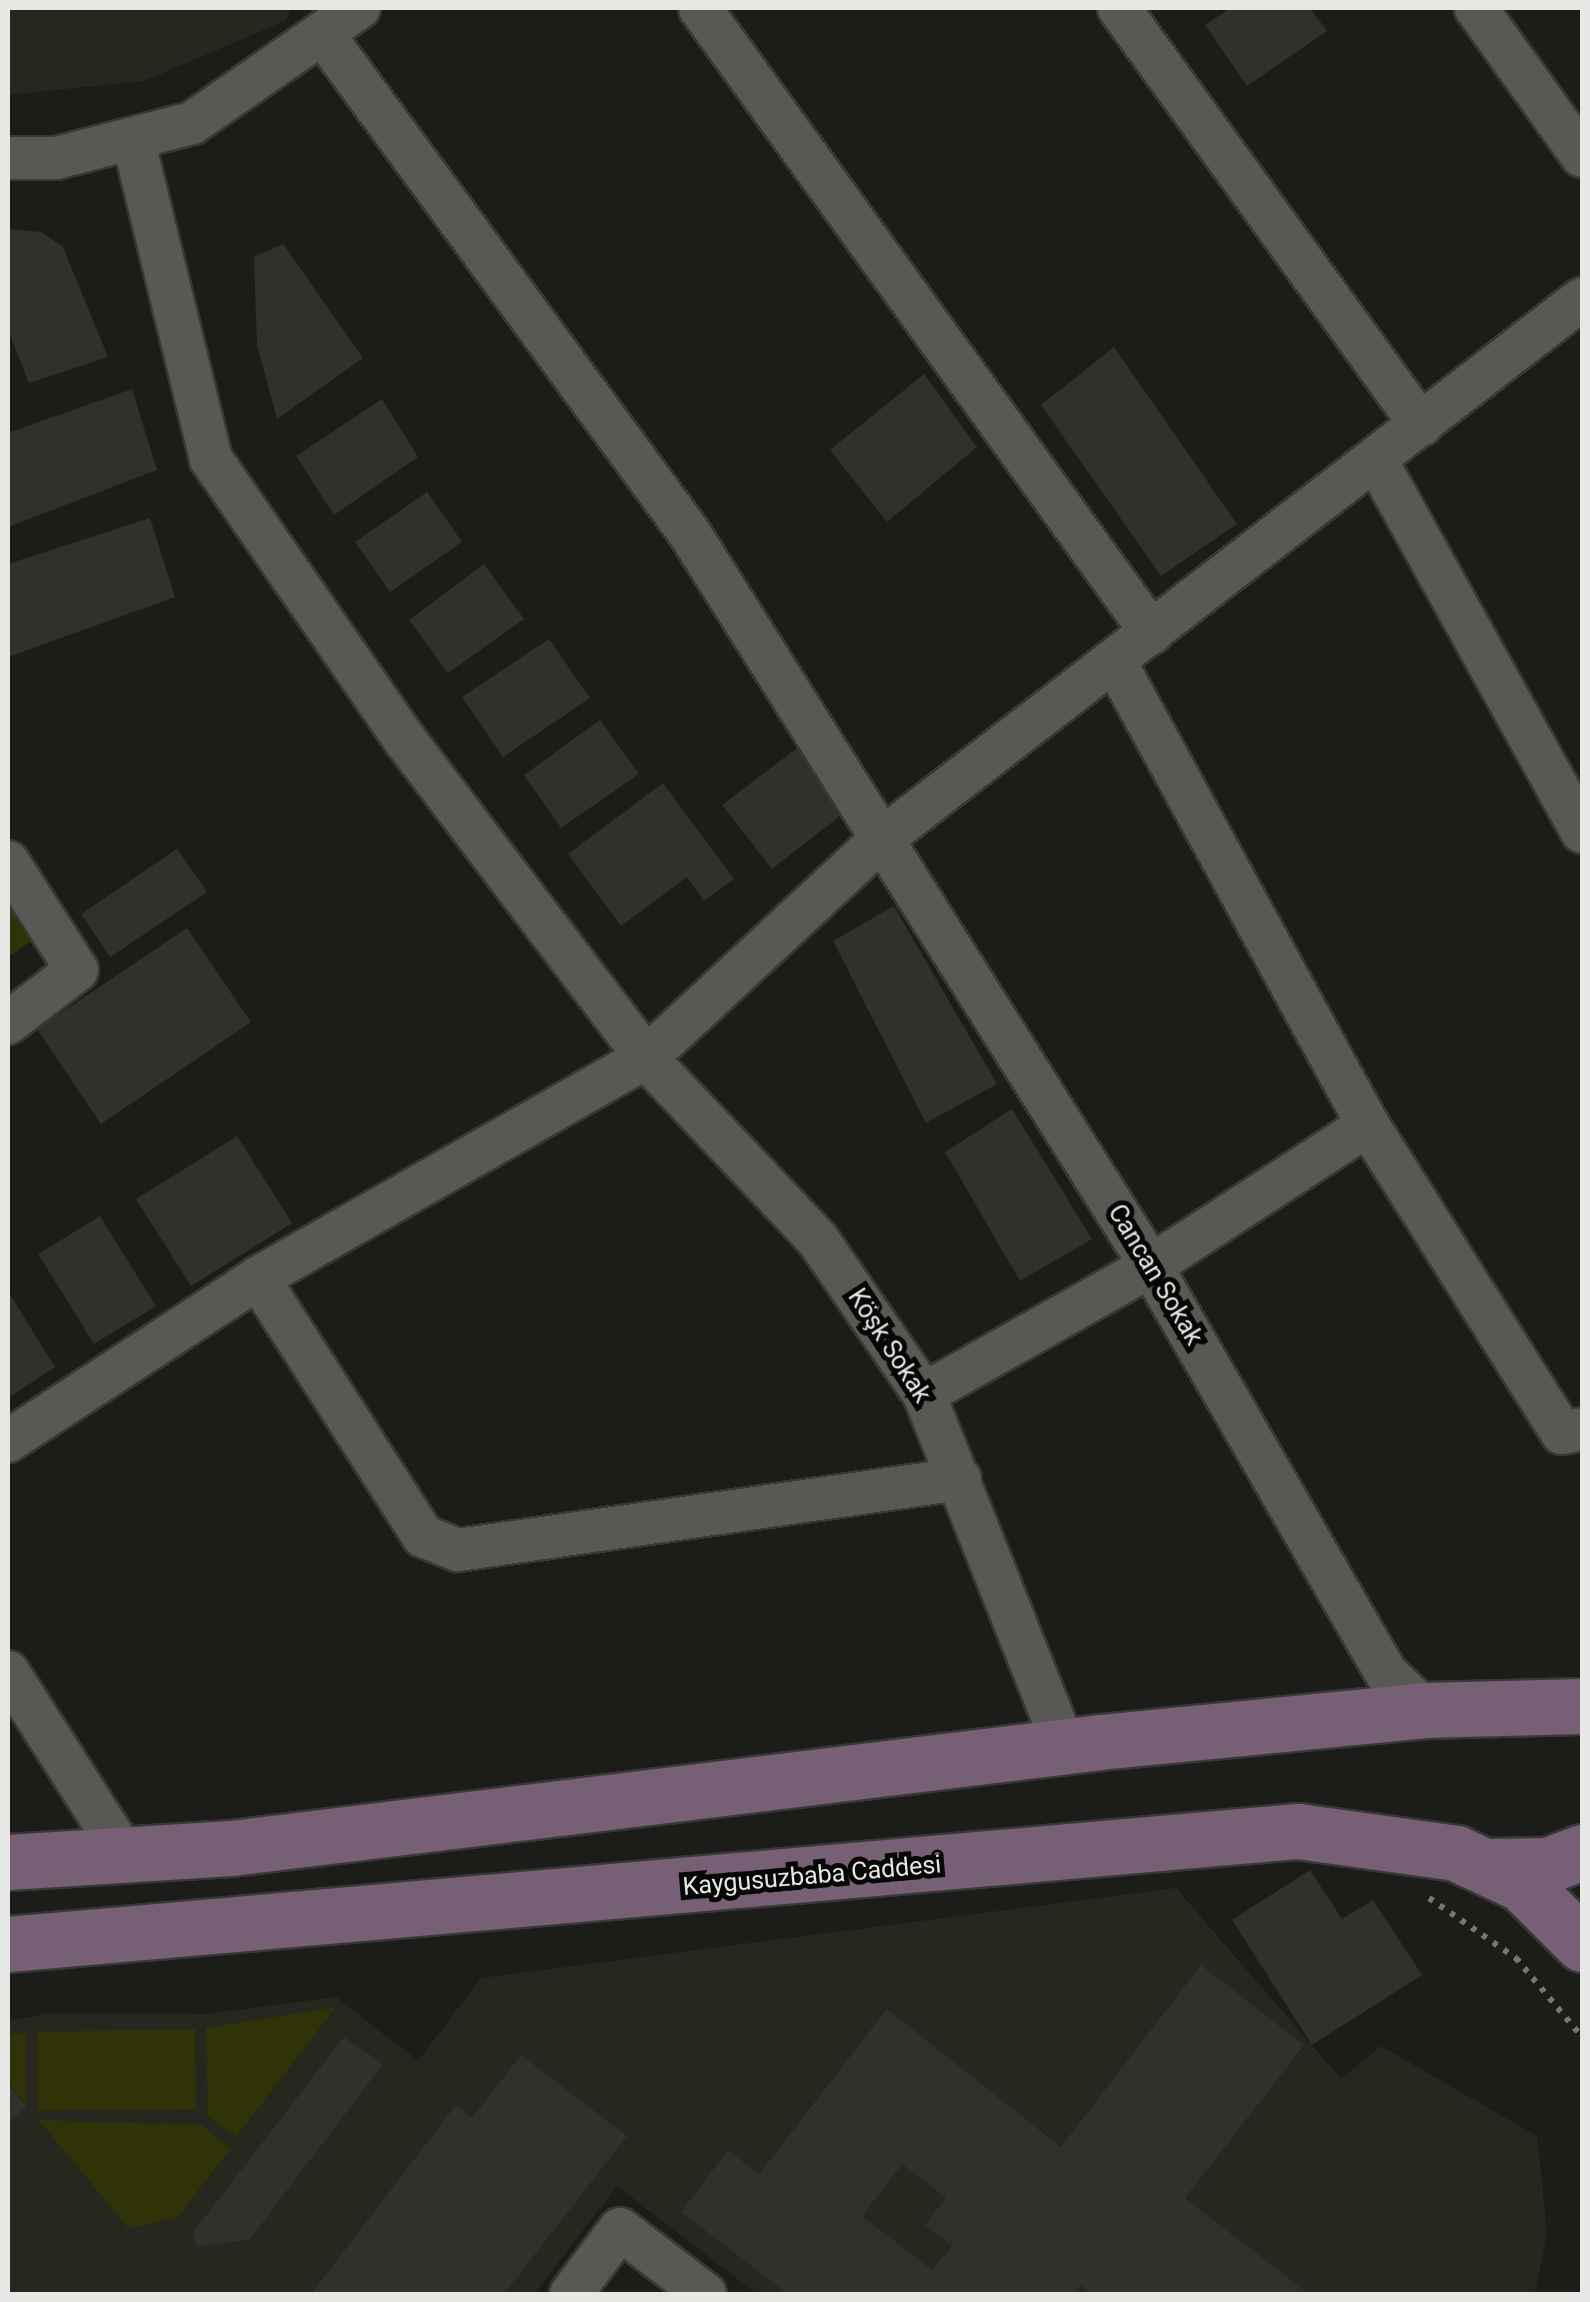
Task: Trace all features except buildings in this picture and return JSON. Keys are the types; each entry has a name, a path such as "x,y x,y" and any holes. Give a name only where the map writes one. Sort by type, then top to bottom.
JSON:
{"main road":[{"path":"8,1862 125,1856 1064,1746 1425,1710 1568,1712"},
{"name":"Kaygusuzbaba Caddesi","path":"8,1944 1298,1831 1376,1835 1486,1866 1522,1884 1582,1944"},
{"path":"1486,1866 1548,1866 1582,1852"}],"street":[{"path":"8,158 56,158 192,123 358,8"},
{"path":"700,8 1152,634"},
{"path":"1119,8 1420,425"},
{"path":"1476,8 1582,156"},
{"name":"Cancan Sokak","path":"322,33 690,534 1152,1266 1387,1674 1425,1710"},
{"name":"Köşk Sokak","path":"133,139 211,459 404,740 646,1058 818,1240 924,1394 1064,1746"},
{"path":"8,1441 258,1278 646,1058 882,839 1582,299"},
{"path":"1376,460 1582,832"},
{"path":"1115,662 1368,1125 1562,1433 1582,1429"},
{"path":"8,862 77,970 8,1023"},
{"path":"924,1394 1152,1266 1368,1125"},
{"path":"258,1278 423,1536 458,1550 960,1479"},
{"path":"8,1672 125,1856"},
{"path":"571,2294 620,2230 705,2294"}],"path":[{"path":"1411,1889 1516,1958 1582,2037"}],"shaded area":[{"path":"8,8 291,8 285,21 144,81 8,95"},
{"path":"1176,1888 1341,2079 1381,2046 1537,2136 1547,2233 1535,2294 757,2294 617,2186 534,2294 8,2294 8,2021 50,2013 207,2014 336,1997 418,2061 481,1978"}],"green space":[{"path":"8,898 34,939 8,957"},
{"path":"336,2007 236,2137 208,2116 206,2028"},
{"path":"195,2029 196,2109 38,2111 37,2032"},
{"path":"26,2032 26,2104 8,2083 8,2035"},
{"path":"39,2120 201,2125 230,2149 177,2218 128,2228"}]}
